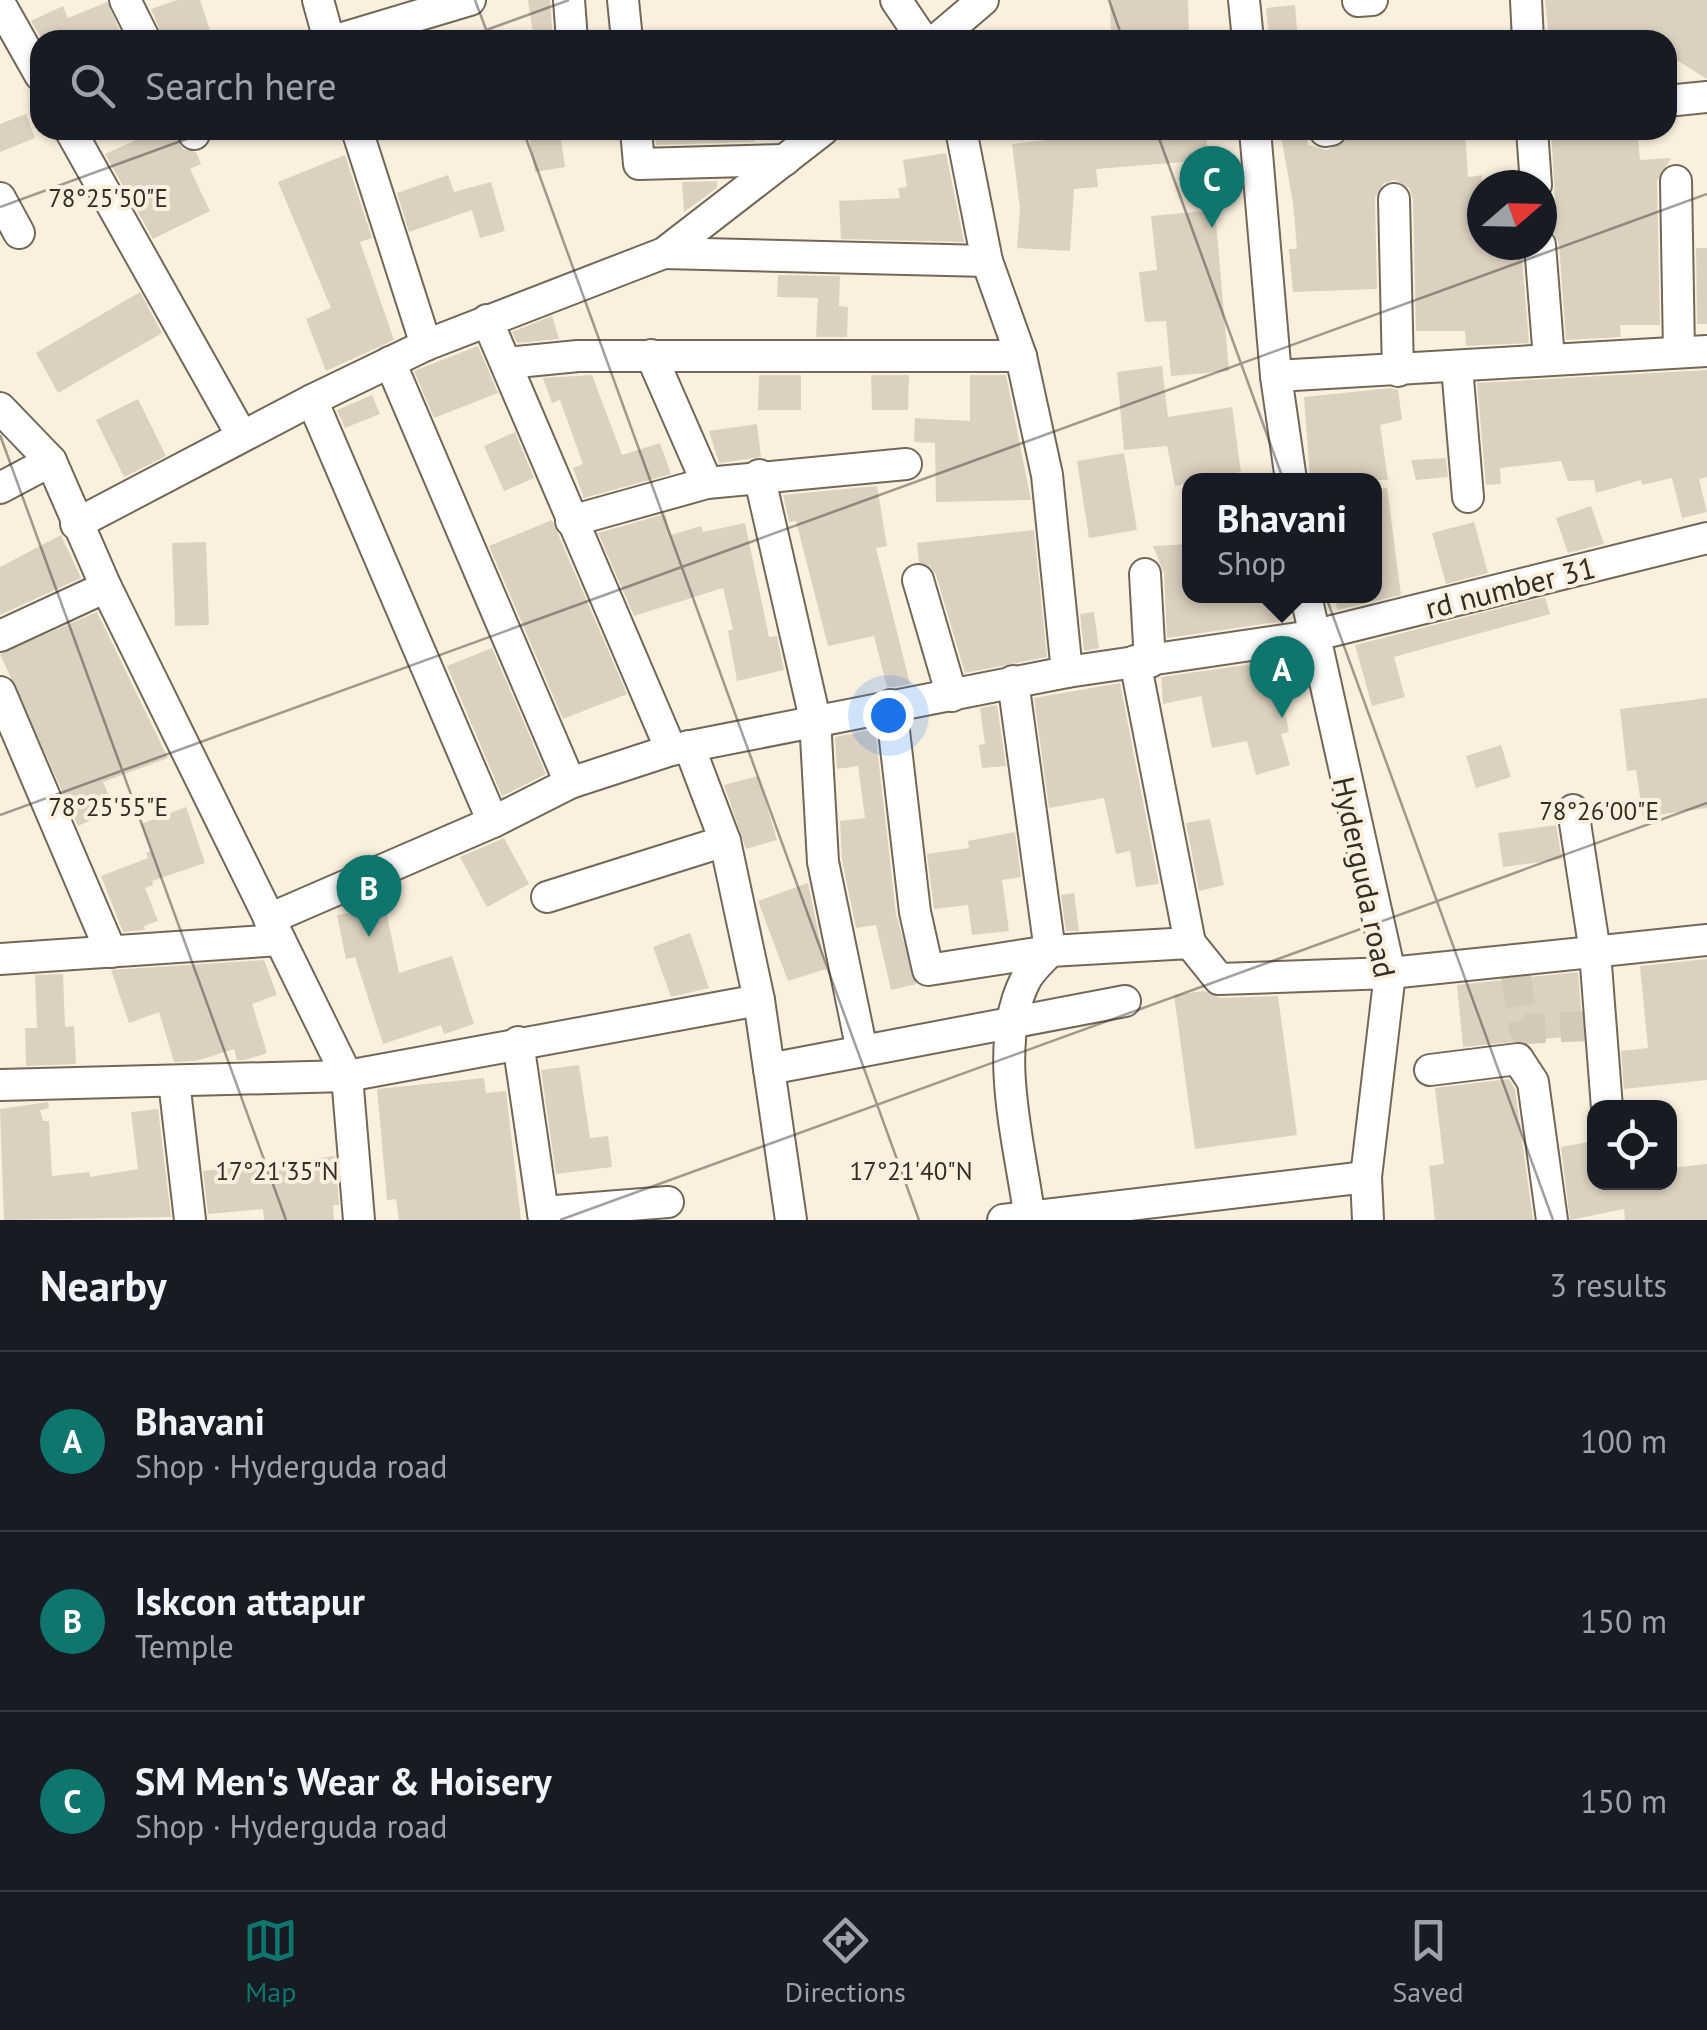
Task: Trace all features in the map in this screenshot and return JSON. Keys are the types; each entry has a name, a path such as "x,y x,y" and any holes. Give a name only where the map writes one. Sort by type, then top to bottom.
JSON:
{"street":[{"path":"124,0 140,30"},
{"path":"318,0 328,30"},
{"path":"366,30 470,0"},
{"path":"568,0 571,30"},
{"path":"623,0 626,30"},
{"path":"896,0 916,30"},
{"path":"948,30 984,0"},
{"path":"1244,0 1247,30"},
{"path":"1526,0 1528,30"},
{"path":"0,4 30,58"},
{"path":"1677,100 1707,97"},
{"path":"76,140 242,436"},
{"path":"360,140 426,345"},
{"path":"637,140 639,164 785,160"},
{"path":"76,524 426,345 664,254 810,140"},
{"path":"963,140 987,260 1021,356 1047,476 1067,672"},
{"path":"1256,140 1276,376 1289,473"},
{"path":"1533,140 1535,170"},
{"path":"1276,376 1693,352 1676,181"},
{"path":"0,198 19,233"},
{"path":"1394,199 1398,371"},
{"path":"664,254 987,260"},
{"path":"1541,260 1548,360"},
{"path":"487,320 571,521 725,841 759,1000 791,1220"},
{"path":"507,362 652,355 1021,356"},
{"path":"652,355 706,483"},
{"path":"390,362 570,783"},
{"path":"1457,367 1468,497"},
{"path":"312,400 494,822"},
{"path":"0,408 51,461 106,587 347,1076 359,1220"},
{"path":"0,488 51,461"},
{"path":"571,521 706,483 759,474 906,464"},
{"path":"759,474 816,719 823,862 862,1051"},
{"name":"rd number 31","path":"0,959 111,952 274,930 570,783 680,748 1067,672 1312,636 1707,538"},
{"path":"1145,574 1143,662 1190,943 1218,980 1515,968 1595,952 1707,940"},
{"path":"918,580 952,696"},
{"path":"0,636 106,587"},
{"name":"Hyderguda road","path":"1307,603 1390,972 1366,1177 1368,1220"},
{"path":"1013,682 1050,951 1025,980 1014,1022 1010,1096 1021,1219 1366,1177"},
{"path":"0,692 111,952"},
{"path":"891,705 915,912 928,970 1050,951 1190,943"},
{"path":"1573,810 1595,952 1595,1025 1606,1100"},
{"path":"546,897 725,841"},
{"path":"0,1085 347,1076 759,1000"},
{"path":"769,1070 1125,1001"},
{"path":"518,1042 544,1216 668,1202"},
{"path":"1430,1070 1518,1059 1524,1064 1533,1082 1552,1220"},
{"path":"174,1080 190,1220"}],"building":[{"path":"177,0 200,0 210,30 160,30 151,9"},
{"path":"528,0 550,0 552,30 532,30"},
{"path":"1110,0 1188,0 1189,30 1111,30"},
{"path":"1545,0 1707,0 1707,79 1677,60 1677,30 1548,30"},
{"path":"107,2 120,30 36,30 31,21 63,6 68,18"},
{"path":"1295,5 1297,30 1268,30 1266,8"},
{"path":"26,114 30,140 0,152 0,124"},
{"path":"136,140 178,140 183,149 196,152 201,164 190,169 210,211 153,239 105,154"},
{"path":"530,140 561,140 565,167 535,172"},
{"path":"656,140 754,142 656,145"},
{"path":"1047,140 1207,140 1208,160 1096,169 1098,187 1074,189 1070,251 1017,248 1020,209 1012,144"},
{"path":"1282,140 1307,140 1308,145 1327,150 1345,140 1466,140 1467,260 1522,260 1529,343 1466,346 1465,331 1416,331 1413,199 1409,188 1395,180 1383,184 1375,198 1377,289 1293,292 1289,249 1297,249"},
{"path":"1552,140 1638,140 1640,160 1671,158 1657,181 1660,325 1620,325 1621,337 1566,340 1557,170 1553,170"},
{"path":"946,153 964,242 841,239 839,201 900,198 898,188 907,187 903,160"},
{"path":"345,155 372,238 360,242 394,340 326,371 306,319 331,308 278,182"},
{"path":"448,175 454,192 491,182 505,231 480,238 472,210 409,232 397,193"},
{"path":"717,181 717,188 684,212 682,182"},
{"path":"1215,210 1229,371 1171,376 1166,321 1145,322 1139,272 1157,270 1151,216"},
{"path":"1696,248 1707,248 1707,324 1697,324"},
{"path":"778,275 840,276 839,306 848,307 847,337 816,337 818,298 777,297"},
{"path":"140,292 162,333 58,393 36,353"},
{"path":"552,316 559,339 517,343 512,332"},
{"path":"478,346 498,393 434,418 414,371"},
{"path":"1162,366 1168,417 1232,407 1241,472 1182,473 1182,485 1175,486 1167,446 1124,450 1117,372"},
{"path":"1707,370 1707,477 1699,479 1707,512 1682,518 1672,478 1642,485 1641,480 1596,493 1594,480 1568,481 1561,461 1500,468 1501,484 1486,485 1477,383"},
{"path":"592,375 622,455 660,443 671,474 584,498 573,468 583,464 560,400 552,403 543,378"},
{"path":"759,375 801,375 801,410 758,410"},
{"path":"871,375 909,375 908,410 872,410"},
{"path":"970,375 1006,375 1031,500 936,502 935,443 914,442 915,418 970,421"},
{"path":"1398,390 1402,420 1380,425 1388,480 1382,480 1382,473 1309,473 1304,397"},
{"path":"372,395 380,414 345,428 337,410"},
{"path":"138,399 166,456 124,477 96,420"},
{"path":"757,424 761,457 719,463 709,431"},
{"path":"515,432 534,478 504,491 484,446"},
{"path":"1124,453 1137,530 1089,538 1077,461"},
{"path":"1446,458 1448,477 1416,480 1411,460"},
{"path":"877,486 887,546 876,548 910,684 894,687 887,687 874,636 828,646 796,521 789,522 783,495"},
{"path":"1382,488 1387,488 1401,595 1382,599"},
{"path":"1591,506 1604,544 1568,553 1556,518"},
{"path":"665,514 671,535 701,526 703,532 745,523 769,637 777,636 784,670 737,681 728,631 733,629 723,588 634,616 598,533"},
{"path":"552,520 627,694 563,719 489,546"},
{"path":"1474,522 1488,573 1446,584 1432,533"},
{"path":"1034,530 1047,657 965,673 936,575 930,566 919,562 917,543"},
{"path":"61,535 81,578 0,615 0,567"},
{"path":"206,542 209,625 175,626 172,543"},
{"path":"1182,544 1182,603 1281,603 1285,621 1167,638 1164,573 1153,546"},
{"path":"1545,597 1550,614 1394,657 1405,697 1372,706 1355,645"},
{"path":"1336,603 1367,603 1337,610"},
{"path":"97,612 168,758 103,782 115,809 78,826 0,654"},
{"path":"1094,612 1099,648 1084,651 1080,614"},
{"path":"492,648 546,774 502,796 447,666"},
{"path":"1274,661 1289,732 1281,734 1290,765 1256,775 1247,741 1212,748 1201,696 1163,704 1161,677"},
{"path":"1120,683 1159,884 1136,887 1130,851 1116,854 1104,798 1049,808 1034,698"},
{"path":"1707,698 1707,808 1643,817 1636,770 1627,771 1620,709"},
{"path":"997,705 1006,766 982,768 979,745 985,744 980,708"},
{"path":"875,729 896,914 916,984 891,990 876,925 856,928 842,860 840,821 865,818 858,766 837,769 835,737"},
{"path":"1501,745 1511,777 1476,788 1466,756"},
{"path":"758,776 777,840 746,849 724,785"},
{"path":"186,807 205,863 152,881 153,885 145,888 158,921 144,926 145,930 123,932 101,876 148,858 146,853 151,851 141,824"},
{"path":"1210,819 1224,885 1199,891 1186,823"},
{"path":"1556,825 1562,859 1503,867 1498,833"},
{"path":"1015,832 1021,877 1002,880 1009,931 972,935 968,905 934,909 927,854 969,848 968,841"},
{"path":"504,838 529,884 487,907 460,857"},
{"path":"808,883 826,969 788,981 758,901"},
{"path":"1074,893 1079,931 1066,931 1061,895"},
{"path":"385,906 399,973 452,956 474,1024 444,1034 441,1025 383,1044 355,957 346,959 337,915"},
{"path":"690,933 709,988 671,997 653,947"},
{"path":"1707,959 1707,1080 1624,1089 1621,1051 1648,1048 1640,966"},
{"path":"264,960 277,995 252,1004 267,1053 245,1060 237,1060 234,1049 196,1061 174,1062 159,1012 129,1023 111,970"},
{"path":"1578,972 1583,1035 1463,1047 1457,985"},
{"path":"63,974 65,1027 74,1026 76,1064 26,1066 25,1028 37,1028 35,975"},
{"path":"1204,991 1220,998 1278,996 1297,1135 1195,1149 1174,995"},
{"path":"579,1065 590,1138 608,1136 612,1167 556,1174 541,1070"},
{"path":"484,1078 486,1093 506,1091 521,1220 399,1220 396,1199 387,1200 377,1089"},
{"path":"1509,1079 1515,1089 1533,1220 1435,1220 1429,1166 1444,1164 1435,1088"},
{"path":"48,1102 49,1108 40,1110 43,1121 49,1121 52,1176 89,1172 90,1177 138,1169 131,1112 158,1109 171,1217 4,1220 0,1109"},
{"path":"1587,1142 1587,1190 1677,1190 1677,1167 1707,1164 1707,1220 1625,1220 1624,1209 1570,1220 1561,1147"},
{"path":"335,1156 339,1205 333,1205 334,1220 264,1220 263,1209 208,1214 203,1171"}],"tunnel":[{"path":"1516,976 1524,1029 1589,1026"}],"place":[{"name":"SM Men's Wear & Hoisery","path":"1212,228"},
{"name":"Bhavani","path":"1282,718"},
{"name":"Iskcon attapur","path":"369,937"}]}
